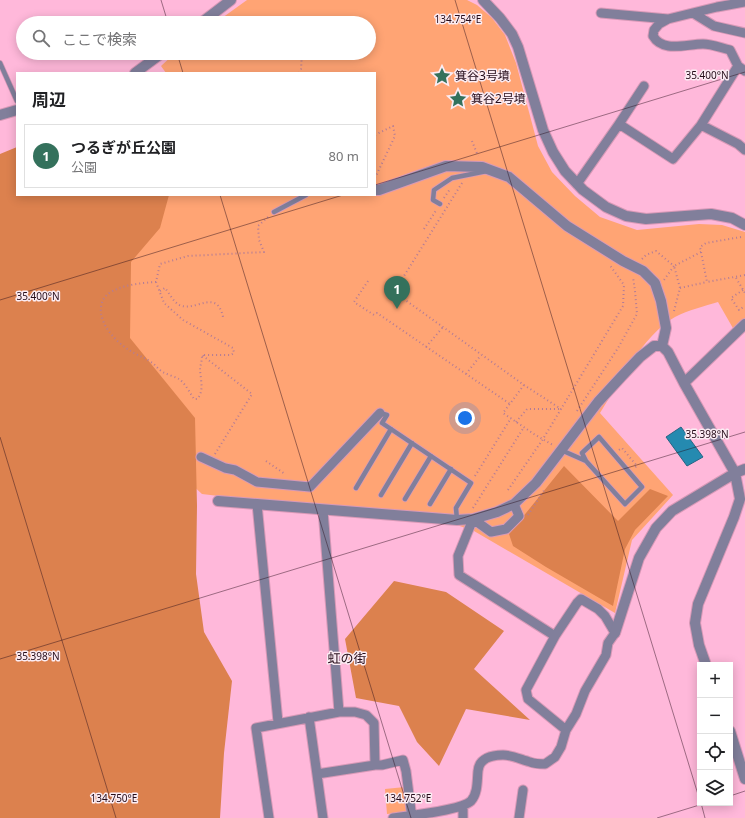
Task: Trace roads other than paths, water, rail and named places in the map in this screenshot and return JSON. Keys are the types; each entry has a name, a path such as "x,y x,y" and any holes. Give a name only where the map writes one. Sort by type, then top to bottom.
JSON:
{"street":[{"path":"210,16 231,0"},
{"path":"483,0 500,18 515,40 543,130 553,152 565,171 583,190 606,207 626,216 646,219 711,214 732,218 745,226"},
{"path":"619,124 673,159 702,125 742,69 730,50 714,45 704,44 667,47 657,43 653,36 654,30 659,24 668,19 745,2"},
{"path":"601,13 668,19"},
{"path":"693,13 714,26 745,33"},
{"path":"136,72 153,60"},
{"path":"577,184 644,86"},
{"path":"0,115 16,110"},
{"path":"702,125 738,144 745,150"},
{"path":"376,190 446,166 486,168 509,177 567,226 630,265 643,271 655,283 661,301 666,328 662,346"},
{"path":"684,384 745,324"},
{"path":"218,502 465,520 497,512 514,504 536,483 598,402 626,371 654,346 662,346 668,352 684,384 735,473 740,499 734,518 698,604 695,623 699,645 705,662"},
{"path":"201,457 225,468 235,470 257,482 310,488 380,413"},
{"path":"393,818 412,817 462,806 471,801 476,791 478,765 483,760 490,757 504,755 532,763 545,764 555,757 561,747 566,730 576,714 585,691 606,655 608,643 615,633 639,558 656,528 672,512 735,473 745,469"},
{"path":"257,504 278,722"},
{"path":"465,520 491,532 506,529 518,516 514,504"},
{"path":"323,510 340,712"},
{"path":"465,520 458,556 459,575 555,636"},
{"path":"566,730 528,699 526,690 555,636 581,599 598,609 605,616 615,633"},
{"path":"269,818 256,728 278,722 340,712 355,712 366,715 374,723 375,765"},
{"path":"309,717 323,818"},
{"path":"731,734 745,779"},
{"path":"317,774 382,765 403,760 406,771 412,817"},
{"path":"519,818 523,790"},
{"path":"462,806 463,818"}],"lane":[{"path":"0,63 16,99"},
{"path":"440,204 433,200 434,190 452,178 467,176 486,168"},
{"path":"274,212 304,196"},
{"path":"380,413 387,415 382,423 391,430 471,483 456,508 465,520"},
{"path":"356,488 391,430"},
{"path":"561,450 586,461 625,504 642,487 599,438 582,453 586,461"},
{"path":"381,495 412,443"},
{"path":"405,499 432,456"},
{"path":"430,504 451,470"}],"water":[{"path":"681,427 703,457 687,466 666,437"}],"place":[{"name":"箕谷3号墳","path":"442,76"},
{"name":"箕谷2号墳","path":"458,99"},
{"name":"つるぎが丘公園","path":"397,309"}],"district":[{"name":"虹の街","path":"347,658"}]}
